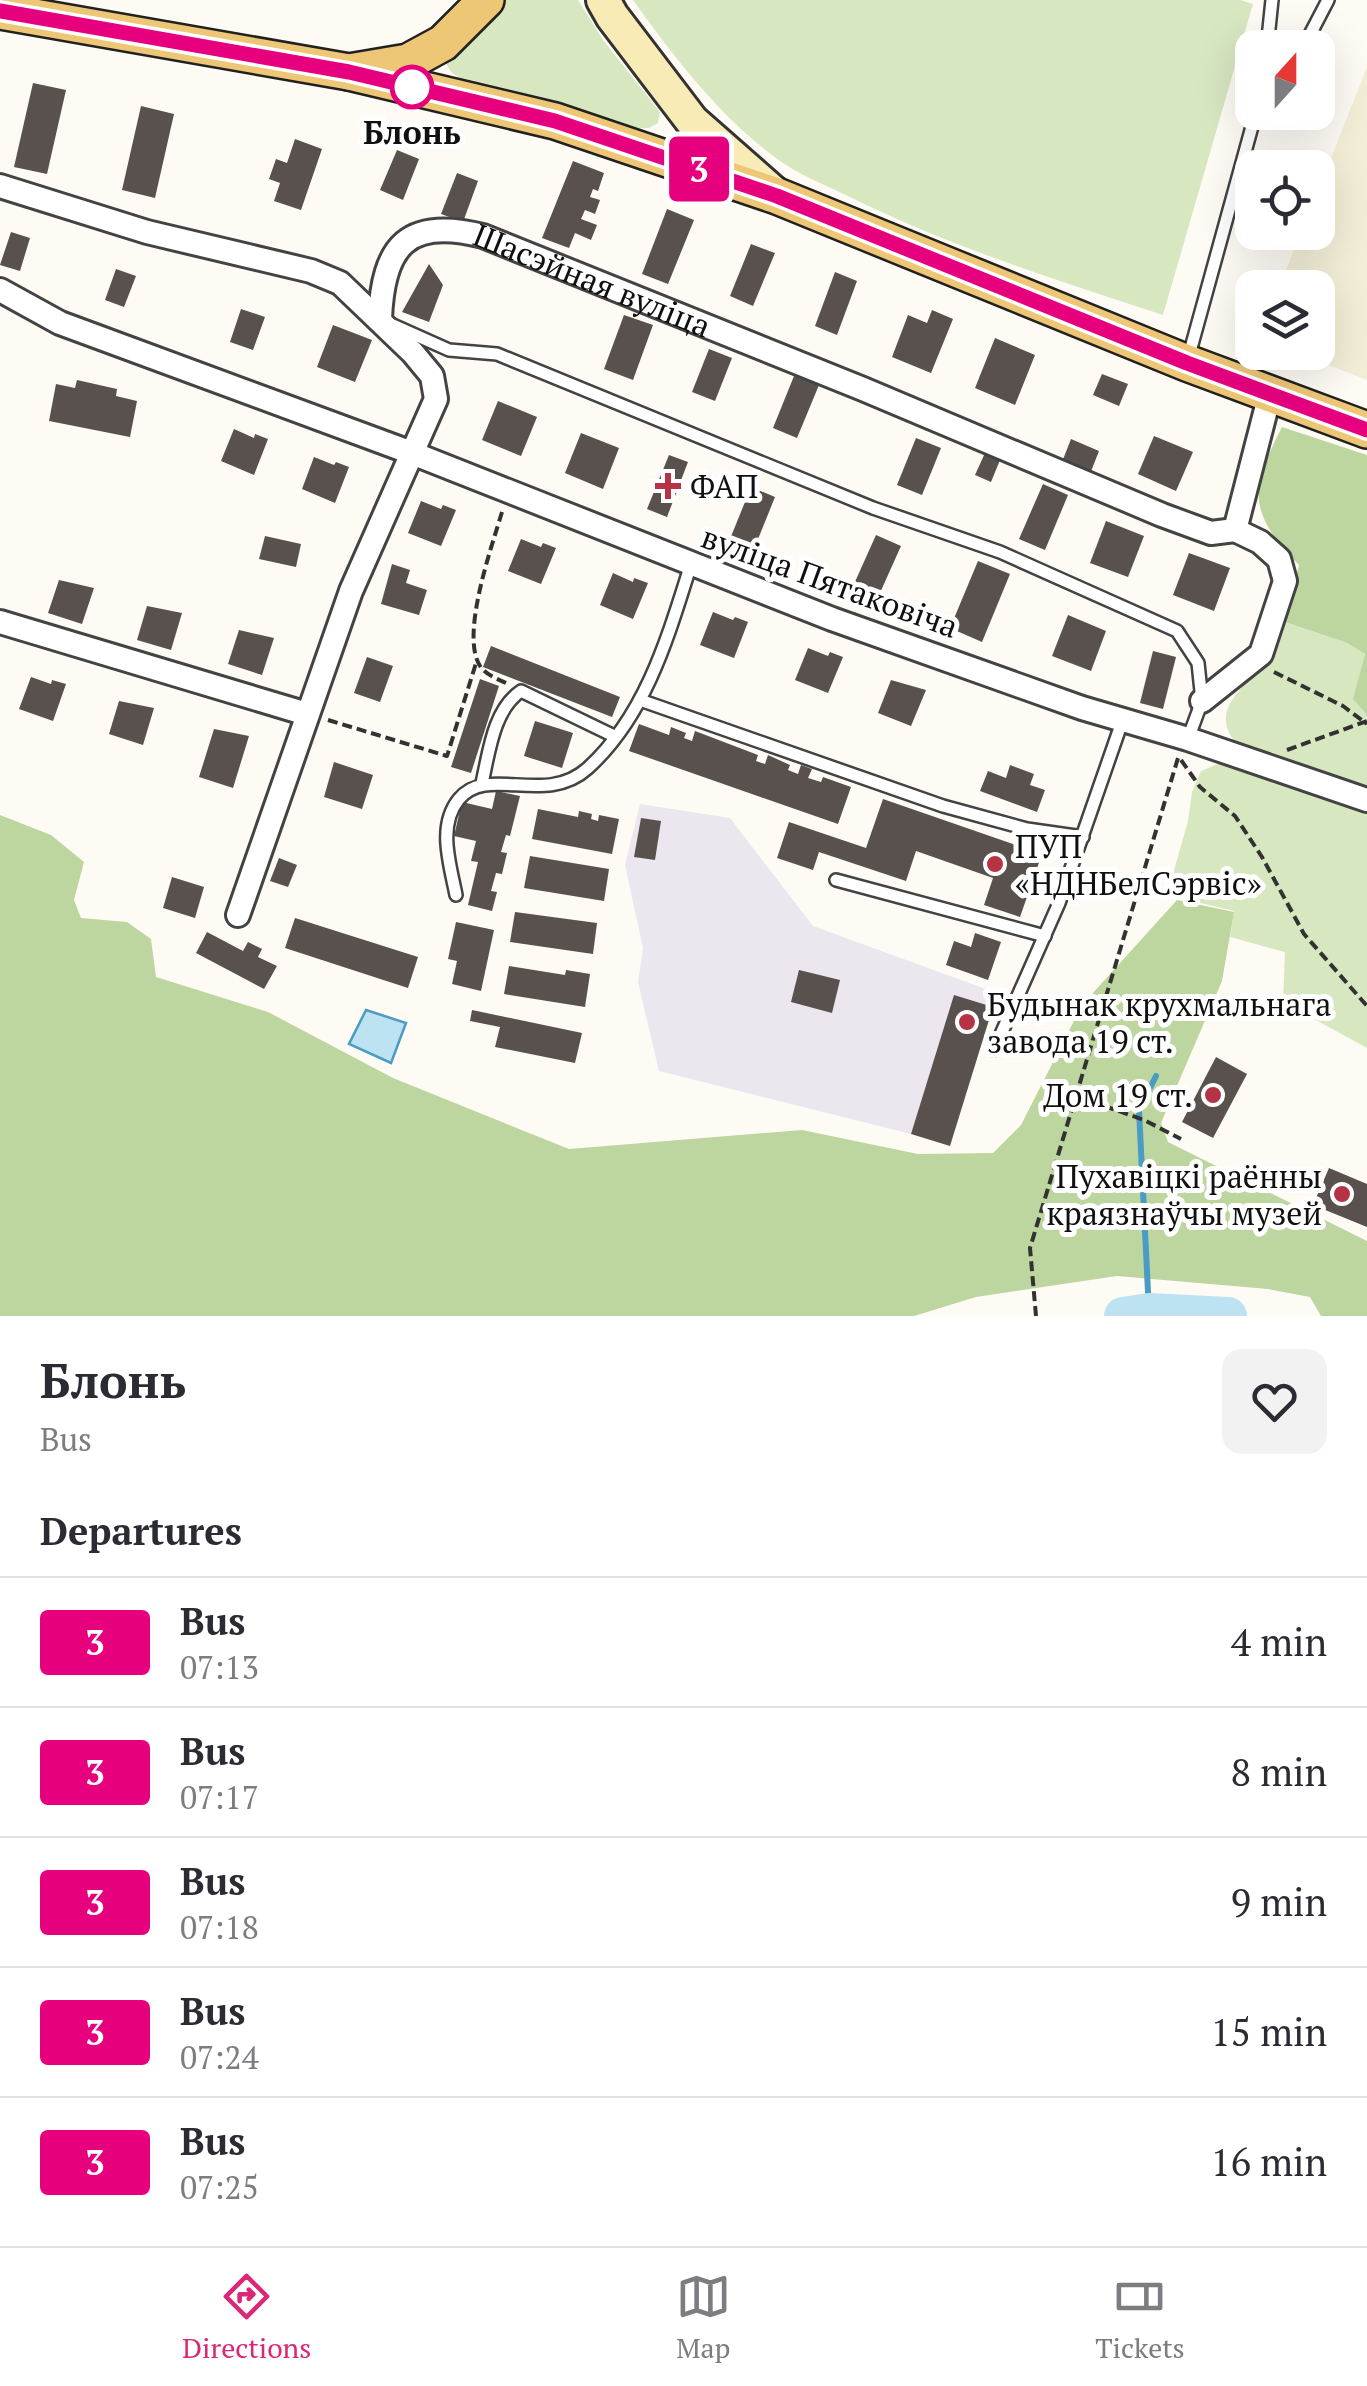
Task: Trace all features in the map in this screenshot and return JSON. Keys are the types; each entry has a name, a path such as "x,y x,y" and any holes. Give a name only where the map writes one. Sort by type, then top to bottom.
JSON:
{"main road":[{"path":"349,72 408,62 432,50 444,43 486,0"},
{"path":"603,0 692,121 777,196"},
{"path":"0,11 349,72 555,121 777,196 1187,363 1367,430"}],"street":[{"path":"0,186 147,232 311,271 340,282 432,376 436,398 351,591 238,916"},
{"name":"Шасэйная вуліца","path":"380,319 382,290 393,254 421,231 452,228 482,236 863,389 1162,515 1211,533 1235,530"},
{"name":"вуліца Пятаковіча","path":"0,290 60,322 412,453 849,625 1123,719 1178,743 1367,800"},
{"path":"1202,701 1261,654 1285,581 1278,559 1260,542 1235,530 1270,394"},
{"path":"0,622 306,714"}],"lane":[{"path":"1269,30 1272,0"},
{"path":"1312,30 1328,0"},
{"path":"1187,363 1251,130"},
{"path":"380,319 449,350 497,354 873,508 1000,552 1177,631 1198,663 1202,701 1178,743"},
{"path":"456,895 446,847 448,822 455,804 468,789 482,784 534,788 564,782 586,769 640,700 662,656 691,564"},
{"path":"482,784 493,732 511,698 521,691 614,736"},
{"path":"640,700 942,806 1027,829 1083,838"},
{"path":"994,1050 1045,936 1123,719"},
{"path":"836,880 1045,936"}],"path":[{"path":"507,493 474,622 481,670 521,691"},
{"path":"306,714 447,756 477,660"},
{"path":"1252,662 1343,706 1366,722"},
{"path":"1250,762 1366,722"},
{"path":"1178,743 1200,787 1235,816 1304,934 1367,1006"},
{"path":"1036,1316 1030,1248 1178,743"},
{"path":"1076,1096 1144,1120 1181,1139"}],"shaded area":[{"path":"1367,67 1367,380 1335,367 1335,270 1286,270 1294,250 1335,250 1334,150"},
{"path":"640,804 730,818 813,926 994,992 993,1007 911,1134 659,1071 638,982 643,948 625,865"}],"green space":[{"path":"500,0 578,0 603,40 660,112 658,123 638,128 463,80 451,72 446,63 451,53"},
{"path":"633,0 1240,0 1253,4 1245,30 1235,30 1235,66 1163,315 965,247 812,179 755,142 681,64"},
{"path":"1282,427 1367,455 1367,715 1353,699 1365,654 1347,643 1285,622 1299,565 1270,530 1259,501 1259,485"},
{"path":"1285,622 1347,643 1365,654 1354,699 1367,715 1367,789 1241,749 1231,736 1226,724 1230,704 1266,659"},
{"path":"1220,763 1367,811 1367,1048 1283,1002 1285,952 1230,937 1234,911 1167,895 1192,792 1201,771"},
{"path":"0,815 51,835 84,862 74,900 81,918 127,922 151,939 156,977 268,1012 393,1078 569,1149 802,1130 918,1154 993,1153 1021,1125 1082,1005 1177,900 1234,912 1222,981 1161,1123 1168,1142 1367,1241 1367,1316 1321,1316 1310,1297 1268,1289 1117,1276 976,1297 914,1316 0,1316"}],"water":[{"path":"366,1010 406,1023 391,1063 349,1044"}],"building":[{"path":"33,83 66,90 47,174 14,167"},
{"path":"141,106 174,114 155,198 122,190"},
{"path":"295,139 322,149 301,210 274,201 280,183 269,179 276,159 287,163"},
{"path":"397,150 419,159 403,200 380,190"},
{"path":"573,161 604,173 598,191 593,189 590,197 600,200 595,214 585,210 581,219 597,225 591,240 575,233 569,248 542,238"},
{"path":"457,173 478,181 463,222 441,214"},
{"path":"667,209 694,220 668,284 642,274"},
{"path":"11,232 30,238 20,271 0,265"},
{"path":"751,244 775,253 753,306 730,296"},
{"path":"429,264 443,285 429,322 402,312"},
{"path":"116,269 136,276 124,307 105,300"},
{"path":"835,272 857,281 837,335 815,326"},
{"path":"241,309 265,317 253,350 230,342"},
{"path":"932,310 953,319 931,373 892,357 908,315 927,323"},
{"path":"624,315 653,325 633,380 604,369"},
{"path":"333,325 372,340 355,382 317,367"},
{"path":"995,338 1035,355 1015,405 975,388"},
{"path":"709,349 732,358 715,401 692,392"},
{"path":"1102,374 1128,384 1119,406 1093,395"},
{"path":"794,376 819,385 797,438 773,428"},
{"path":"77,380 117,389 116,396 137,401 130,437 49,421 56,384 75,388"},
{"path":"498,401 537,417 521,456 482,440"},
{"path":"234,429 268,439 254,475 221,461"},
{"path":"581,433 619,448 603,489 565,473"},
{"path":"1154,436 1193,452 1176,491 1138,474"},
{"path":"916,438 941,448 922,495 897,485"},
{"path":"1071,439 1099,451 1090,474 1062,462"},
{"path":"985,453 1000,460 991,482 975,475"},
{"name":"ФАП","path":"669,455 688,462 667,517 647,509"},
{"path":"314,457 349,467 335,503 302,489"},
{"path":"1043,484 1068,495 1045,550 1019,539"},
{"path":"751,487 775,497 752,554 728,544"},
{"path":"421,501 456,510 441,546 408,533"},
{"path":"1106,521 1144,536 1128,577 1090,563"},
{"path":"876,535 901,546 875,604 850,593"},
{"path":"265,536 301,544 296,567 259,559"},
{"path":"521,539 556,548 541,584 508,571"},
{"path":"1189,553 1230,568 1214,611 1173,595"},
{"path":"978,561 1010,574 982,642 950,628"},
{"path":"392,564 410,570 406,583 427,590 419,615 381,604"},
{"path":"613,573 633,582 634,578 648,583 633,619 600,605"},
{"path":"59,580 94,588 82,624 48,613"},
{"path":"147,606 182,613 171,650 137,640"},
{"path":"713,612 748,622 734,658 700,645"},
{"path":"1068,615 1106,631 1091,671 1052,656"},
{"path":"239,630 274,638 262,675 228,664"},
{"path":"491,646 620,697 612,717 483,667"},
{"path":"808,648 843,657 828,693 795,680"},
{"path":"1153,651 1176,657 1163,709 1140,703"},
{"path":"367,657 393,666 380,702 354,693"},
{"path":"31,677 66,684 53,721 19,709"},
{"path":"480,679 499,686 471,773 451,767"},
{"path":"891,680 926,690 911,726 878,713"},
{"path":"119,701 154,708 143,745 109,734"},
{"path":"535,721 573,733 562,768 524,756"},
{"path":"639,724 669,735 671,727 686,733 684,738 692,741 695,731 758,755 756,761 765,764 768,755 790,765 788,770 798,774 801,765 812,769 808,778 821,782 823,777 851,787 838,824 629,751"},
{"path":"214,729 249,736 233,788 199,777"},
{"path":"334,762 373,775 362,809 324,797"},
{"path":"1010,765 1034,774 1030,785 1045,790 1037,812 980,791 988,771 1006,778"},
{"path":"496,791 520,796 510,836 506,835 501,852 507,853 502,874 496,873 491,891 497,892 492,911 468,905 478,862 471,861 476,841 454,836 462,802 492,809"},
{"name":"ПУП «НДНБелСэрвіс»","path":"883,799 1042,854 1020,917 984,905 993,878 916,851 906,881 819,852 813,870 777,858 789,822 866,848"},
{"path":"538,809 578,817 579,811 592,814 591,819 598,821 599,815 619,819 612,854 532,839"},
{"path":"641,818 661,821 655,860 634,857"},
{"path":"530,856 609,869 604,901 524,888"},
{"path":"279,858 297,865 288,887 270,881"},
{"path":"172,877 204,887 195,918 163,908"},
{"path":"515,912 597,923 593,954 510,942"},
{"path":"295,918 418,957 408,988 285,948"},
{"path":"456,922 494,930 481,991 452,984 457,961 448,959"},
{"path":"207,932 243,951 248,942 262,949 258,957 277,966 264,989 196,953"},
{"path":"975,933 1001,942 988,980 946,965 954,941 971,947"},
{"path":"509,966 565,975 566,970 590,974 585,1007 504,994"},
{"path":"799,970 840,980 832,1013 791,1002"},
{"path":"954,995 993,1007 950,1146 911,1134"},
{"path":"472,1010 582,1033 575,1063 495,1047 500,1027 470,1021"},
{"path":"1216,1057 1247,1074 1213,1138 1182,1122"},
{"name":"Пухавіцкі раённы краязнаўчы музей","path":"1329,1168 1367,1184 1367,1227 1313,1205"}],"waterway":[{"path":"1149,1312 1139,1110 1156,1076"},
{"path":"1123,1316 1149,1312 1228,1316"}],"bus line":[{"name":"3","path":"0,11 349,72 555,121 777,196 1187,363 1367,430"}],"place":[{"name":"Блонь","path":"412,87"},
{"name":"ФАП","path":"668,486"},
{"name":"ПУП «НДНБелСэрвіс»","path":"995,864"},
{"name":"Будынак крухмальнага завода 19 ст.","path":"967,1022"},
{"name":"Дом 19 ст.","path":"1213,1095"},
{"name":"Пухавіцкі раённы краязнаўчы музей","path":"1342,1194"}]}
